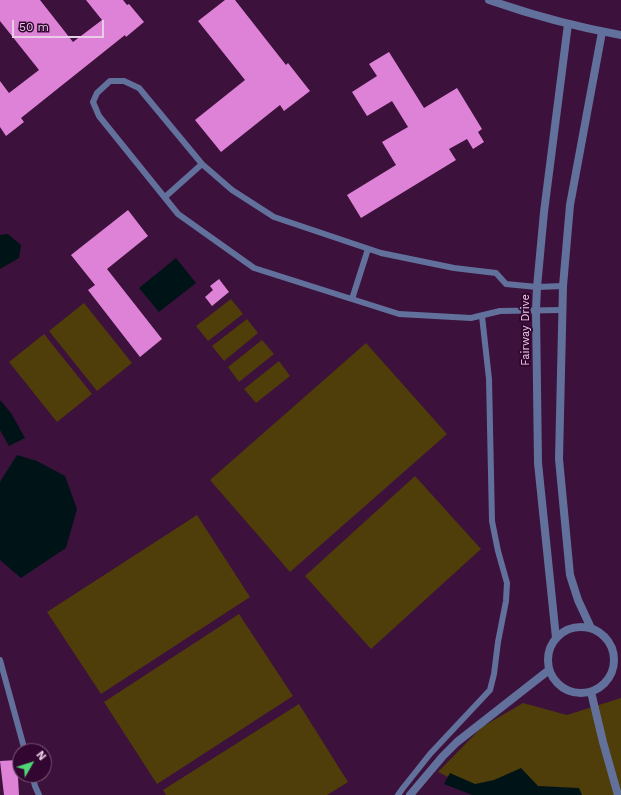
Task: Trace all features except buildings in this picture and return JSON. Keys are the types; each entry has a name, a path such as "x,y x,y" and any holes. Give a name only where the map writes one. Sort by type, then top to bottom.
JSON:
{"street":[{"path":"489,0 516,10 568,24 621,35"},
{"name":"Fairway Drive","path":"556,638 538,463 536,310 544,212 568,24"},
{"path":"592,628 578,600 570,575 558,459 563,286 570,205 602,32"},
{"path":"572,628 592,628 600,633 607,639 618,659 609,679 601,687 591,692 578,693 566,690 553,678 549,670 548,653 556,638 563,632 572,628"},
{"path":"410,793 457,742 549,670"},
{"path":"591,692 618,795"}],"lane":[{"path":"562,310 500,311 471,318 400,314 254,268 178,214 99,116 93,102 97,93 110,81 124,81 138,88 202,164 232,190 274,218 381,253 454,268 496,273 506,284 537,287 563,286"},
{"path":"165,197 202,164"},
{"path":"352,299 368,249"},
{"path":"398,795 430,754 490,690 494,674 498,642 506,601 507,583 492,522 489,379 482,316"},
{"path":"0,660 23,743"},
{"path":"34,783 39,795"}],"shaded area":[{"path":"8,234 21,245 19,258 0,269 0,235"},
{"path":"176,258 196,283 159,312 139,288"},
{"path":"231,299 243,314 208,341 196,326"},
{"path":"84,303 132,363 97,391 49,331"},
{"path":"247,319 258,333 224,361 212,346"},
{"path":"44,334 92,394 57,422 9,362"},
{"path":"262,340 274,354 239,382 228,367"},
{"path":"366,343 447,434 290,572 210,480"},
{"path":"279,361 290,376 256,403 244,389"},
{"path":"0,400 11,413 25,438 9,446 0,430"},
{"path":"17,455 37,461 65,476 77,509 66,548 21,578 0,560 0,482"},
{"path":"415,476 481,549 371,649 305,576"},
{"path":"197,515 250,597 101,694 47,612"},
{"path":"239,614 293,696 157,784 104,702"},
{"path":"621,698 621,795 485,795 438,772 482,727 523,703 567,715"},
{"path":"299,704 348,782 327,795 166,795 163,790"},
{"path":"521,768 538,786 579,788 582,795 472,795 444,784 450,773 475,784 494,780"}]}
